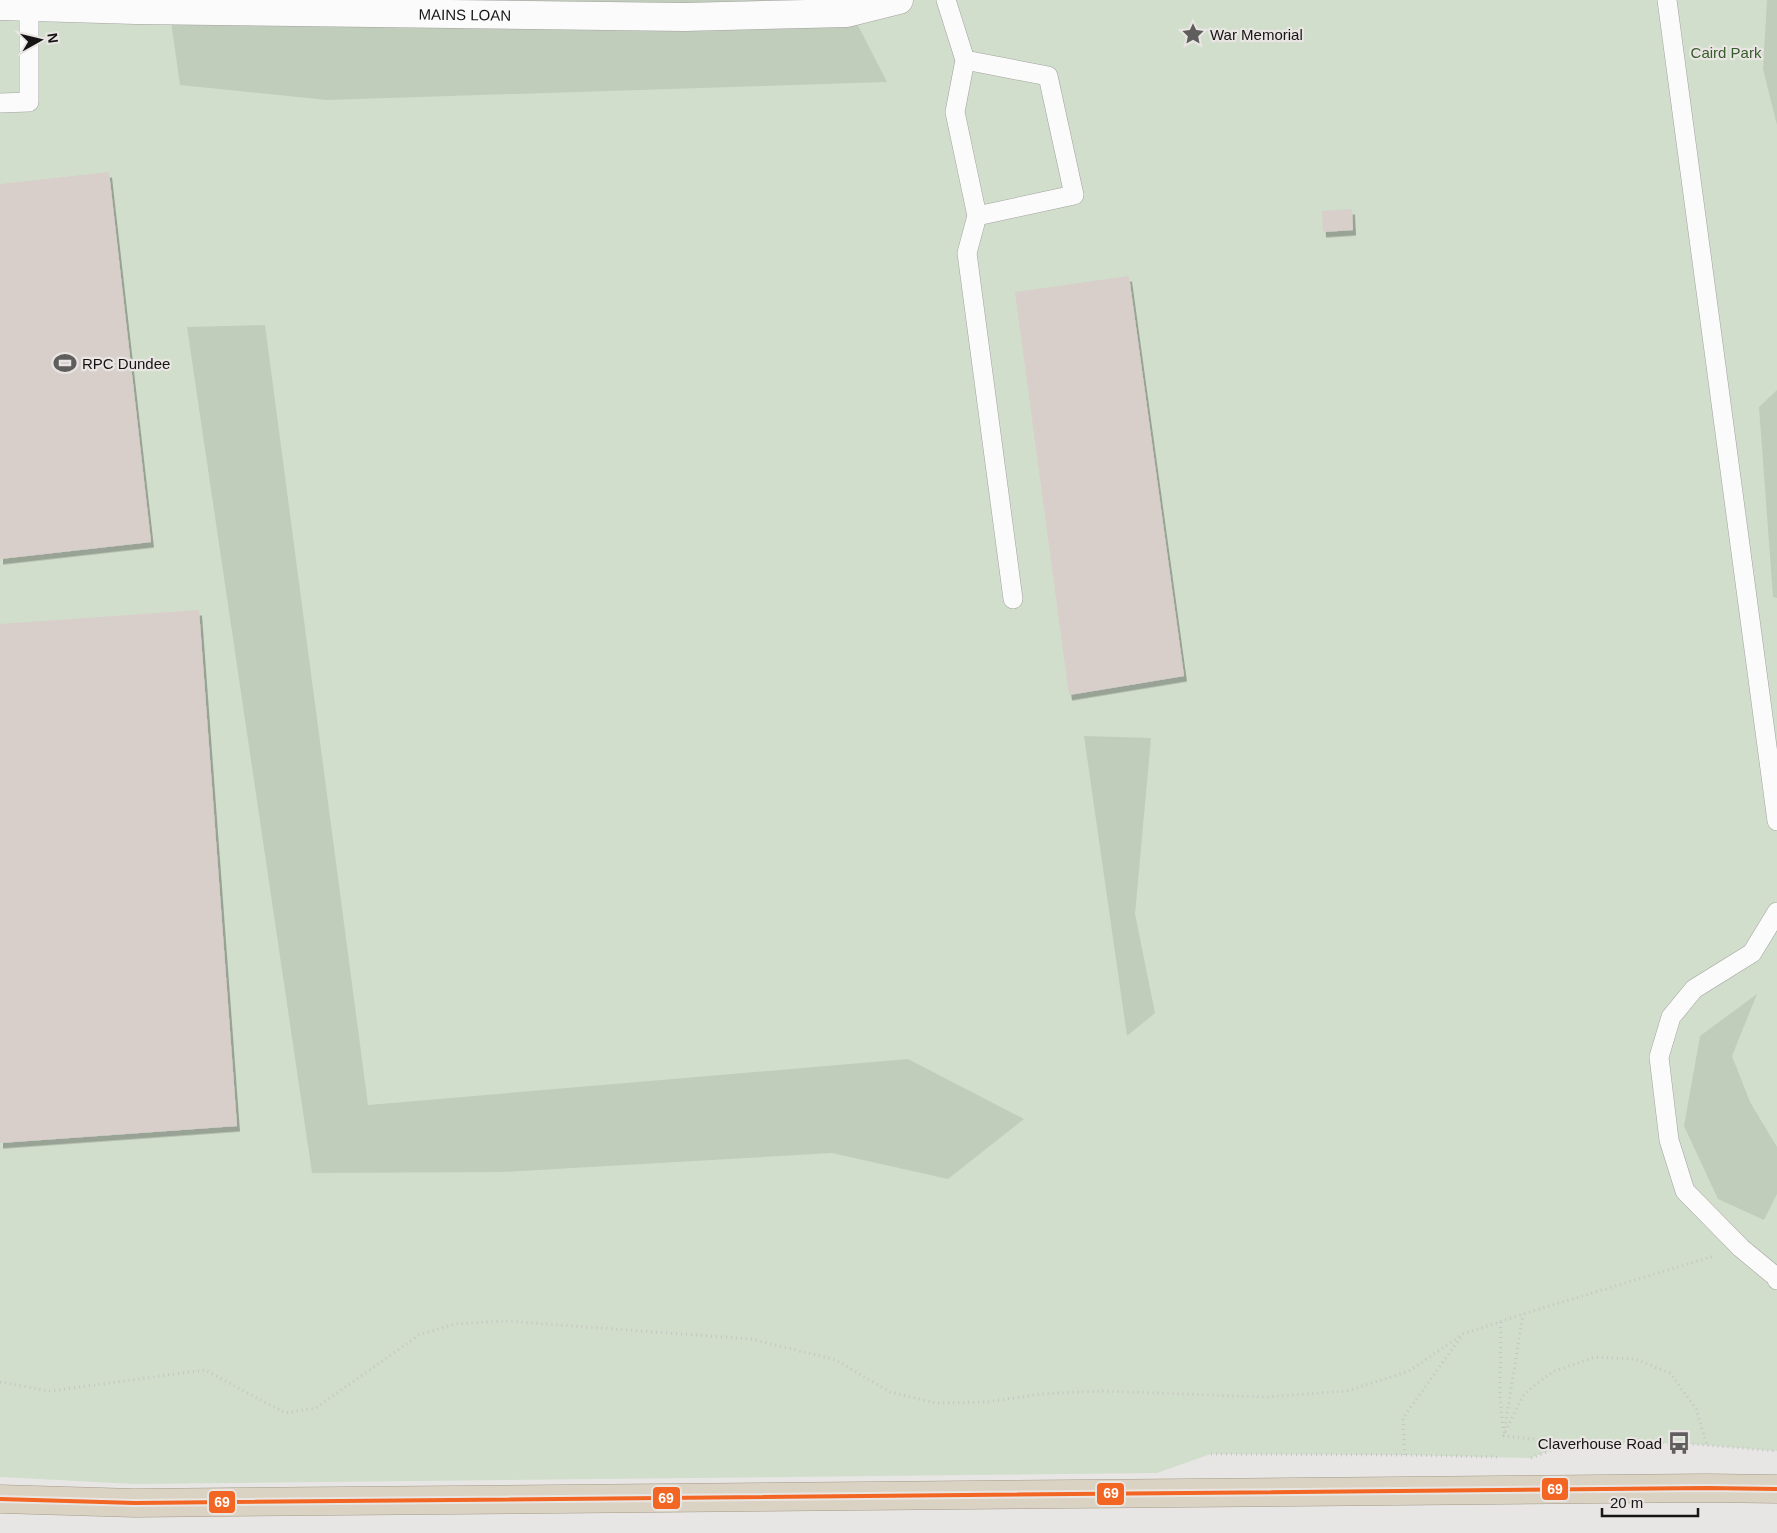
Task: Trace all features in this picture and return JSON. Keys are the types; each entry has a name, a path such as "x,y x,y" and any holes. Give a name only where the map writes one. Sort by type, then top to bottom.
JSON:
{"highway":[{"path":"0,1499 135,1503 1706,1488 1777,1489"}],"street":[{"name":"MAINS LOAN","path":"0,6 684,17 847,13 899,0"}],"lane":[{"path":"946,0 965,60 955,112 977,216 967,253 1013,599"},
{"path":"1667,0 1777,821"},
{"path":"0,103 29,102 29,7"},
{"path":"965,60 1048,76 1074,195 977,216"},
{"path":"1777,912 1752,953 1694,989 1671,1017 1659,1057 1669,1140 1686,1191 1741,1248 1776,1277 1777,1280"}],"path":[{"path":"0,1382 50,1391 205,1370 285,1413 316,1408 418,1335 454,1324 505,1321 752,1339 836,1360 890,1392 935,1403 987,1402 1041,1394 1101,1391 1266,1397 1347,1391 1409,1371 1463,1334 1741,1248"},
{"path":"1504,1436 1523,1314"},
{"path":"1501,1322 1500,1395 1504,1436"},
{"path":"1405,1454 1404,1418 1463,1334"},
{"path":"1504,1436 1524,1394 1552,1372 1595,1357 1635,1358 1670,1373 1696,1409 1707,1445"},
{"path":"1504,1436 1571,1443 1679,1443 1777,1450"},
{"path":"1530,1458 1571,1443"},
{"path":"1211,1454 1405,1454 1501,1457"}],"green space":[{"name":"Caird Park","path":"0,0 1777,0 1777,1451 1679,1443 1571,1443 1530,1458 1211,1454 1157,1473 134,1484 0,1477"},
{"path":"168,0 845,0 887,82 327,100 180,85"},
{"path":"1767,0 1777,0 1777,125 1763,69"},
{"path":"265,325 368,1105 908,1059 1024,1119 948,1179 832,1153 503,1172 312,1173 187,327"},
{"path":"1777,390 1777,598 1773,597 1759,407"},
{"path":"1084,736 1151,738 1135,914 1155,1013 1127,1036"},
{"path":"1757,994 1732,1056 1750,1102 1777,1147 1777,1194 1764,1220 1718,1199 1684,1126 1700,1036"}],"building":[{"name":"RPC Dundee","path":"109,172 151,542 0,559 0,184"},
{"path":"1352,209 1353,230 1323,232 1322,211"},
{"path":"1129,276 1184,676 1069,695 1015,292"},
{"path":"199,610 237,1126 0,1143 0,624"}],"transit line":[{"name":"69","path":"0,1499 135,1503 1706,1488 1777,1489"}],"place":[{"name":"War Memorial","path":"1193,34"},
{"name":"RPC Dundee","path":"65,363"},
{"name":"Claverhouse Road","path":"1679,1443"}]}
